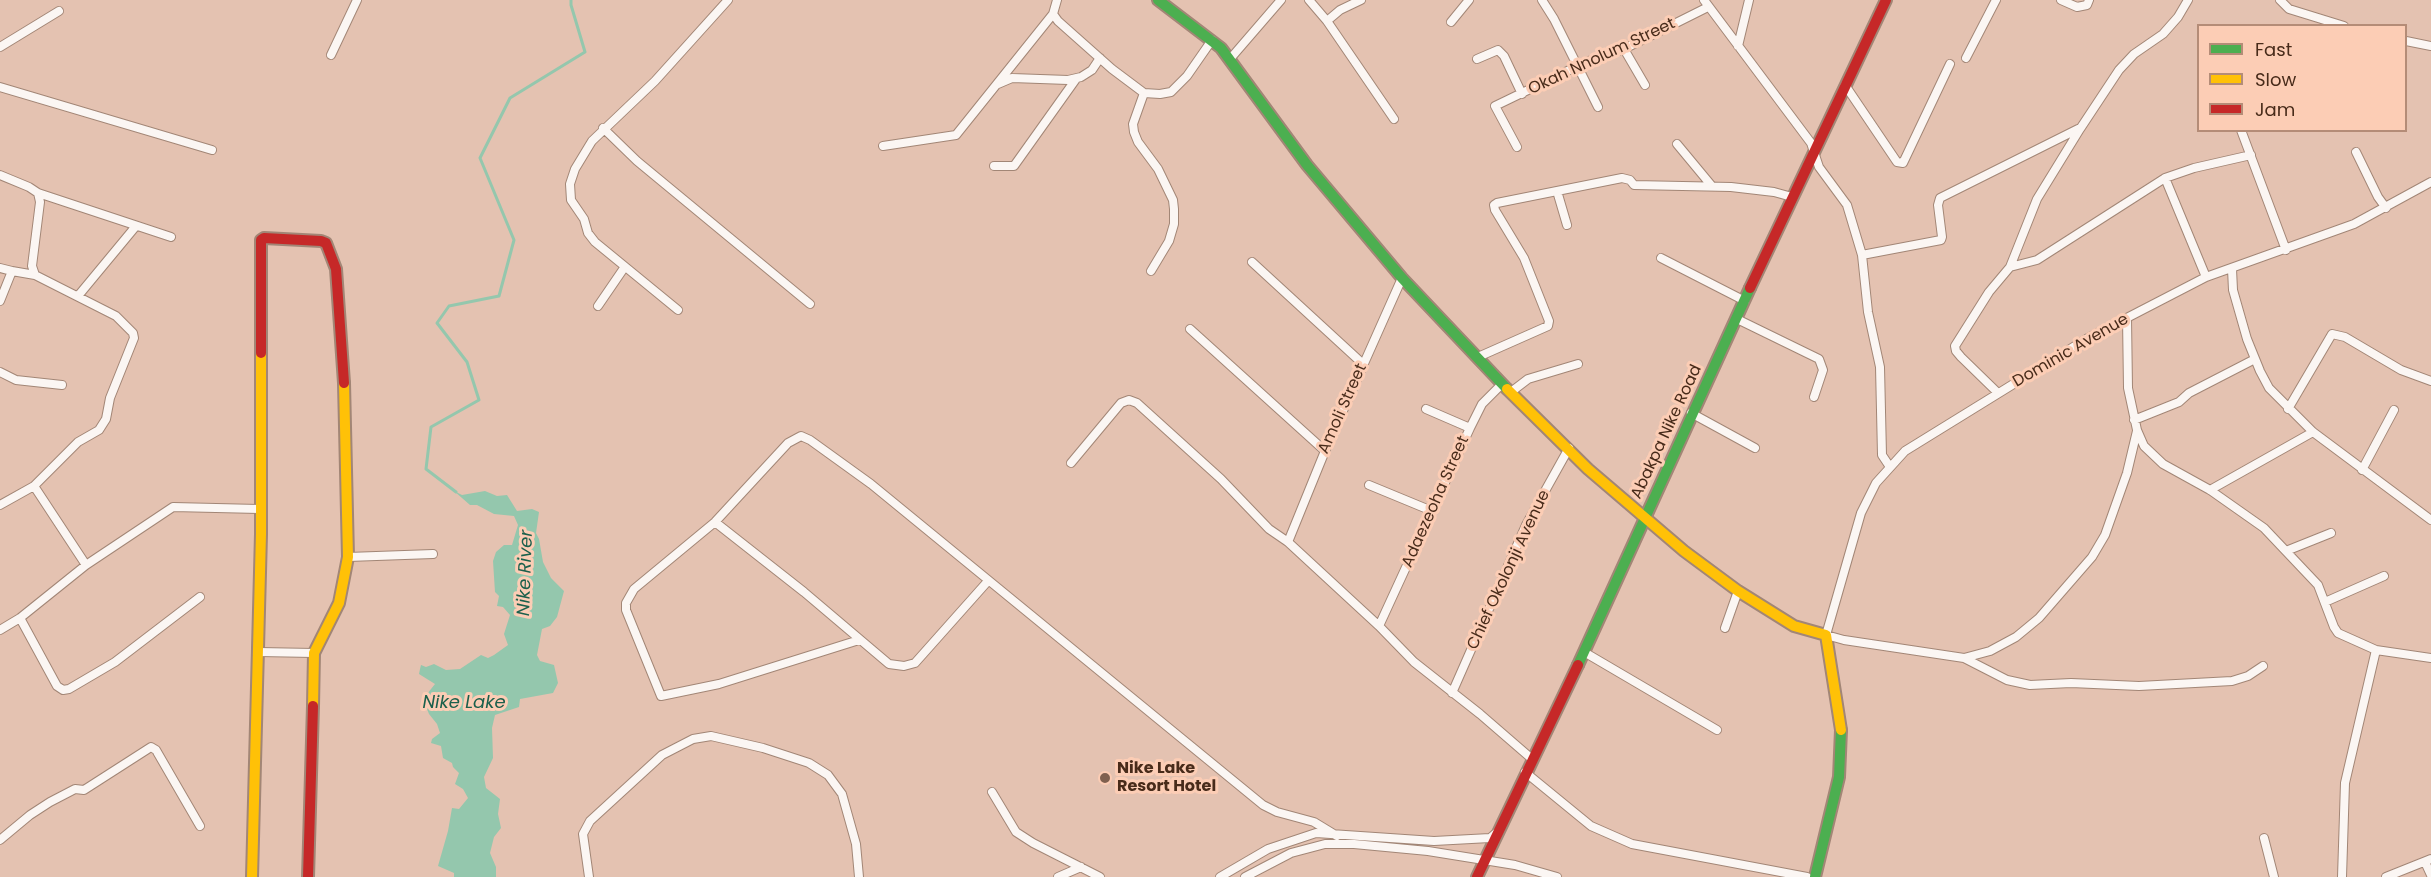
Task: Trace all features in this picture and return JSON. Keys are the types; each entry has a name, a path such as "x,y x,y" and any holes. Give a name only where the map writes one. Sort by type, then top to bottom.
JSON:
{"main road":[{"path":"1158,0 1212,40 1230,59 1307,165 1402,278 1502,384 1588,469 1684,551 1738,591 1794,626 1826,635 1840,720 1841,745 1839,777 1815,877"},
{"name":"Abakpa Nike Road","path":"1477,877 1584,652 1691,413 1886,0"},
{"path":"252,877 259,652 261,240 264,238 321,241 329,247 336,268 340,310 348,557 339,603 314,653 308,877"}],"street":[{"path":"331,55 357,0"},
{"path":"678,310 595,242 570,194 575,169 583,152 603,128 655,81 728,0"},
{"path":"883,146 956,135 1053,14 1058,0"},
{"path":"1230,59 1281,0"},
{"path":"1309,0 1327,21 1394,119"},
{"path":"1327,21 1340,10 1361,0"},
{"path":"1451,22 1469,0"},
{"path":"1542,0 1554,19 1598,107"},
{"path":"1738,46 1749,0"},
{"path":"1966,58 1996,0"},
{"path":"2061,0 2077,7 2087,5 2089,0"},
{"path":"1998,393 1961,357 1955,346 1989,292 2010,267 2037,199 2119,70 2134,54 2163,34 2178,17 2188,0"},
{"path":"2280,0 2289,9 2338,24"},
{"path":"1706,3 1806,136 1819,167 1847,205 1862,255 1868,312 1880,367 1882,455 1890,467"},
{"name":"Okah Nnolum Street","path":"1518,147 1495,106 1577,67 1624,49 1706,3"},
{"path":"0,47 59,11"},
{"path":"1053,14 1100,58 1144,93 1171,92 1187,76 1212,40"},
{"path":"2407,41 2431,46"},
{"path":"1624,49 1645,85"},
{"path":"1478,59 1498,50 1504,56 1522,94"},
{"path":"996,85 1012,78 1076,79 1089,73 1100,58"},
{"path":"1845,85 1897,162 1903,163 1950,64"},
{"path":"994,166 1014,166 1076,79"},
{"path":"0,87 212,150"},
{"path":"1144,93 1133,124 1134,132 1138,142 1158,169 1173,200 1174,208 1174,224 1169,241 1151,270"},
{"path":"603,128 637,161 810,303"},
{"path":"1862,255 1941,240 1938,205 1941,198 2080,129"},
{"path":"2242,132 2286,250"},
{"path":"1677,144 1711,186"},
{"path":"2356,152 2386,208"},
{"path":"2010,267 2037,261 2165,178 2210,164 2251,155"},
{"path":"0,175 38,193 171,237"},
{"path":"1478,357 1548,326 1549,321 1524,258 1494,205 1622,178 1630,180 1634,185 1711,186 1774,192 1792,197"},
{"path":"2165,178 2206,277"},
{"name":"Dominic Avenue","path":"1826,635 1861,513 1876,483 1890,467 1922,440 2088,338 2206,277 2354,224 2431,182"},
{"path":"1557,191 1567,225"},
{"path":"35,275 32,266 40,202 38,193"},
{"path":"78,296 136,226"},
{"path":"1661,258 1745,301"},
{"path":"1252,262 1364,364"},
{"path":"0,268 35,275 78,296 116,316 133,333 134,338 110,398 106,419 99,430 78,442 34,486 0,505"},
{"path":"598,306 624,268"},
{"path":"2232,269 2233,291 2255,359 2269,388 2313,432 2431,520"},
{"path":"0,301 12,271"},
{"name":"Amoli Street","path":"1288,542 1325,451 1402,278"},
{"path":"2127,318 2128,388 2134,420 2144,447 2163,464 2210,490 2264,528 2318,585 2338,633 2376,650 2431,658"},
{"path":"1737,319 1819,359 1823,370 1814,397"},
{"path":"1190,329 1325,451"},
{"path":"2288,409 2332,334 2345,337 2401,370 2431,381"},
{"path":"2134,420 2179,402 2189,393 2255,359"},
{"path":"1511,392 1528,379 1578,364"},
{"path":"0,372 16,380 62,385"},
{"name":"Adaezeoha Street","path":"1379,626 1482,404 1502,384"},
{"path":"1071,463 1121,403 1129,400 1137,403 1213,471 1269,529 1288,542 1379,626 1414,662 1532,759 1492,837 1434,841 1316,833 1268,849 1220,877"},
{"path":"1426,409 1470,428"},
{"path":"2362,470 2394,410"},
{"path":"1691,413 1755,448"},
{"path":"1964,658 1990,651 2016,637 2039,618 2092,557 2105,535 2127,473 2137,430"},
{"path":"2210,490 2313,432"},
{"path":"859,640 719,684 661,696 626,610 626,603 634,589 715,522 788,443 801,436 871,484 1263,805 1277,812 1314,822 1337,836"},
{"name":"Chief Okolonji Avenue","path":"1452,693 1526,525 1569,448"},
{"path":"1369,485 1432,512"},
{"path":"34,486 86,565"},
{"path":"0,630 20,618 86,565 173,507 259,509"},
{"path":"715,522 804,592 889,664 904,666 915,663 988,581"},
{"path":"2286,551 2331,533"},
{"path":"348,557 434,554"},
{"path":"2325,602 2384,576"},
{"path":"1725,628 1738,591"},
{"path":"20,618 57,686 63,690 69,689 115,662 200,597"},
{"path":"1826,635 1866,644 1964,658 2007,680 2030,685 2071,683 2139,686 2232,681 2248,676 2263,666"},
{"path":"2342,877 2345,783 2376,650"},
{"path":"259,652 314,653"},
{"path":"1584,652 1717,730"},
{"path":"589,877 583,834 590,820 662,755 693,739 711,736 763,748 809,763 828,775 842,794 856,844 859,877"},
{"path":"0,840 50,802 75,789 84,790 151,747 156,750 200,826"},
{"path":"1525,772 1591,826 1632,843 1807,877"},
{"path":"992,792 1016,832 1100,877"},
{"path":"2264,838 2274,877"},
{"path":"1245,877 1291,853 1324,844 1353,844 1428,851 1515,865 1557,877"},
{"path":"2386,877 2428,860 2431,875"},
{"path":"1058,877 1081,867"}],"water":[{"name":"Nike Lake","path":"454,491 462,495 485,491 497,496 507,495 517,511 532,509 539,512 536,533 543,562 551,578 564,591 557,617 550,626 542,629 537,655 540,661 554,665 558,683 553,693 520,699 519,707 495,715 492,728 493,758 484,777 486,788 500,799 498,814 501,828 494,837 490,853 496,867 496,877 454,877 454,873 438,866 452,808 459,809 468,798 463,789 455,784 459,773 452,763 443,758 441,746 431,743 432,739 440,733 423,699 435,684 419,674 421,665 426,667 434,664 446,670 460,669 481,655 488,658 508,645 504,634 510,615 503,607 497,606 499,596 495,592 493,561 496,552 504,545 512,545 518,525 514,516 494,514 477,505 470,505"}],"waterway":[{"name":"Nike River","path":"456,492 426,469 431,427 479,400 467,362 437,323 449,306 499,296 514,240 480,158 510,98 585,52 571,0"}],"traffic: fast":[{"path":"1158,0 1221,48 1307,165 1402,278 1507,389"},
{"path":"1578,665 1750,288"},
{"path":"1815,877 1839,777 1841,730"}],"traffic: slow":[{"path":"252,877 261,534 261,353"},
{"path":"313,706 314,653 339,603 348,557 344,383"},
{"path":"1507,389 1588,469 1684,551 1738,591 1794,626 1826,635 1841,730"}],"traffic: jam":[{"path":"1750,288 1886,0"},
{"path":"261,353 261,240 264,238 321,241 326,243 336,269 344,383"},
{"path":"1477,877 1578,665"},
{"path":"308,877 313,706"}],"place":[{"name":"Nike Lake Resort Hotel","path":"1105,778"}]}
